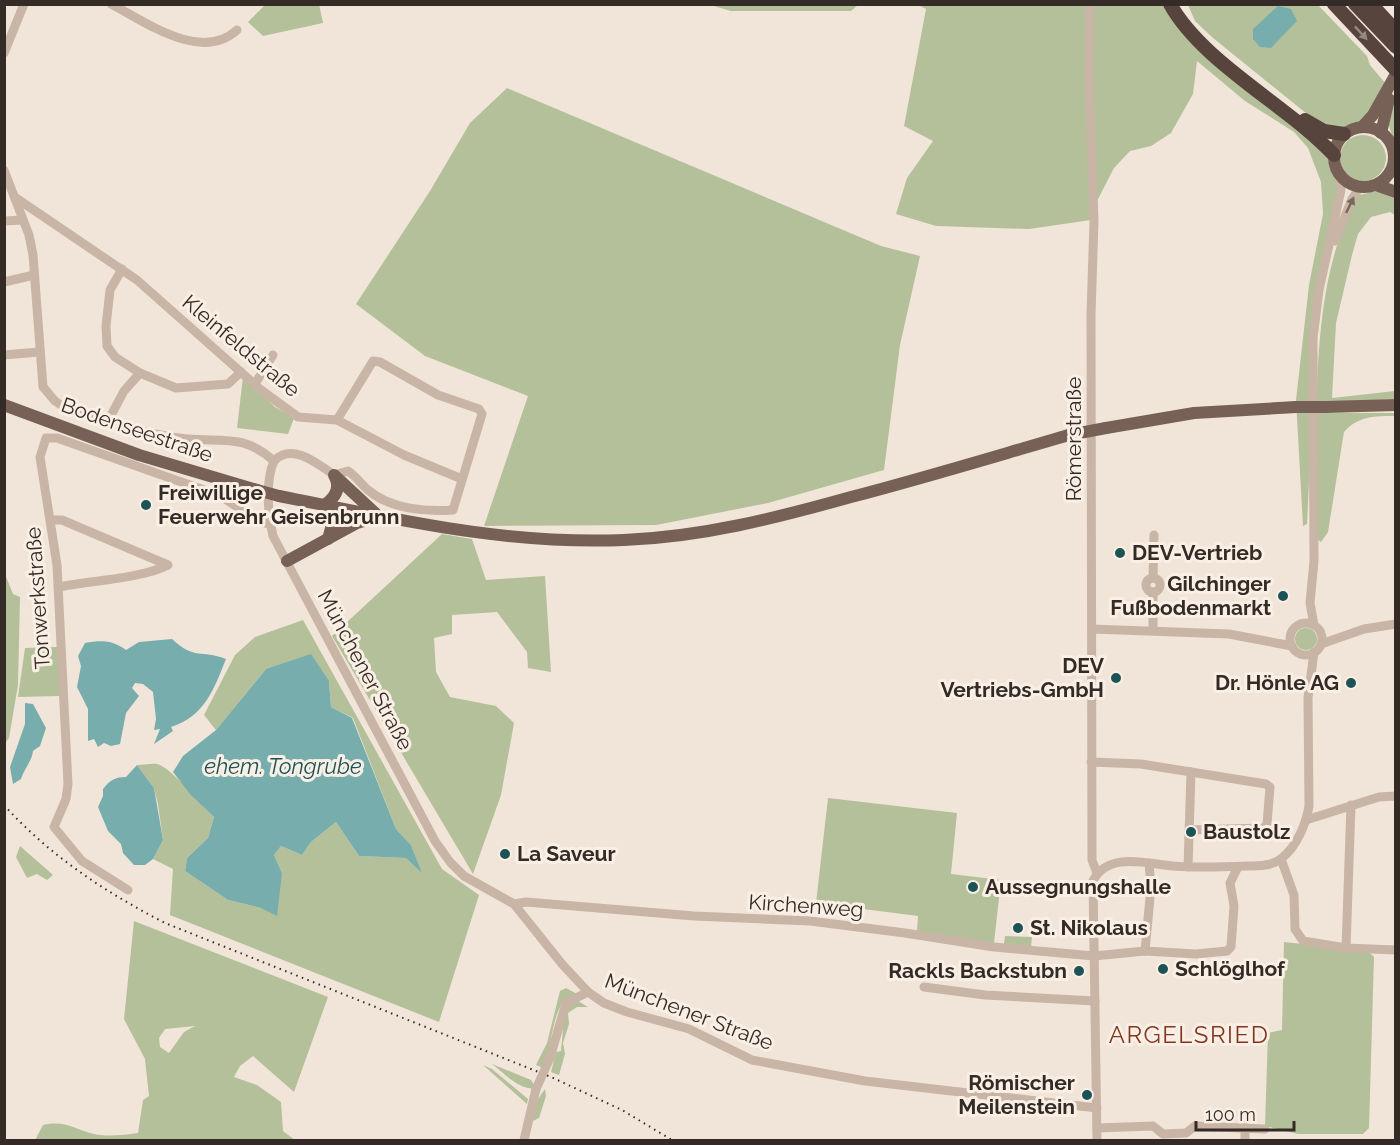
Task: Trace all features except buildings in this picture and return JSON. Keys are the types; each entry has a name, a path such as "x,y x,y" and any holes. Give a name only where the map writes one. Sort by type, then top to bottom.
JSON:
{"highway":[{"path":"1170,4 1195,37 1310,132 1334,155"},
{"path":"1181,4 1187,20 1196,32 1255,83 1324,131 1344,134"},
{"path":"1334,4 1395,72"},
{"path":"1355,4 1394,40"},
{"path":"1371,4 1394,40"}],"main road":[{"path":"1362,127 1381,133 1392,149 1394,171 1376,184 1360,187 1349,183 1341,176 1334,155 1339,140 1344,134 1362,127 1373,115 1395,72"},
{"path":"1381,133 1383,115 1395,84"},
{"path":"1376,184 1395,192"},
{"name":"Bodenseestraße","path":"4,405 139,454 257,490 324,505 460,532 548,539 623,540 696,534 765,520 1069,435 1106,428 1194,413 1296,407 1395,405"},
{"path":"334,475 380,516"},
{"path":"328,539 333,521 324,505 336,494 338,487 334,475"},
{"path":"287,561 357,523 380,516"}],"street":[{"path":"4,52 24,4"},
{"path":"111,4 171,34 194,42 214,44 229,38 237,30"},
{"name":"Römerstraße","path":"1090,4 1089,76 1094,221 1091,315 1091,762 1092,860 1097,873 1092,890 1097,1140"},
{"path":"4,170 29,235 43,387 55,401 108,421 162,436 250,443 274,461"},
{"path":"1321,644 1310,603 1314,561 1313,338 1319,290 1341,190 1341,176"},
{"path":"1326,262 1352,199 1360,187"},
{"name":"Kleinfeldstraße","path":"16,198 137,280 255,384 298,417 337,420 404,455 462,479"},
{"path":"4,221 23,220"},
{"path":"122,269 110,290 106,346 115,357 140,373 176,388 228,384 241,372"},
{"path":"4,282 34,275"},
{"path":"4,355 39,352"},
{"path":"255,384 273,355"},
{"path":"270,525 270,473 274,461 285,454 303,455 334,475 348,471 369,491 401,506 441,511 453,510 482,414 479,409 438,395 380,362 369,363 337,420"},
{"path":"108,421 124,391 140,373"},
{"name":"Tonwerkstraße","path":"128,890 82,861 54,827 66,799 68,784 59,587 40,457 44,441 50,437 220,496 253,518 270,525"},
{"path":"51,520 62,520 168,565 159,570 59,587"},
{"name":"Münchener Straße","path":"270,525 435,841 450,862 464,876 514,904 562,964 588,992 604,1003 627,1012 689,1029 752,1060 875,1082 1097,1108"},
{"path":"1153,630 1153,592 1160,586 1159,582 1153,578 1154,535"},
{"path":"1268,642 1291,632 1300,623 1310,603"},
{"path":"1300,623 1342,635"},
{"path":"1097,873 1106,867 1122,862 1188,867 1238,867 1271,864 1281,859 1306,820 1309,806 1309,676 1314,652 1321,644 1342,635 1395,624"},
{"path":"1092,629 1229,634 1295,650 1314,652"},
{"path":"1291,632 1295,650 1309,676"},
{"path":"1091,762 1141,764 1266,784 1272,792 1267,824 1264,828 1189,830"},
{"path":"1188,867 1191,772"},
{"path":"1306,820 1379,797 1395,796"},
{"path":"1346,948 1351,806"},
{"path":"1281,859 1294,895 1297,936 1313,944 1395,950"},
{"path":"1145,951 1151,887 1149,863"},
{"path":"1220,867 1230,883"},
{"path":"1230,883 1238,867"},
{"name":"Kirchenweg","path":"514,904 526,902 694,916 810,921 994,947 1094,956 1145,951 1196,954 1230,949 1234,906 1230,883"},
{"path":"924,987 985,995 1095,1001"},
{"path":"524,1140 537,1089 550,1058 566,1003 588,992"},
{"path":"1097,1128 1153,1126 1163,1134 1186,1133 1195,1126 1245,1126 1266,1129"},
{"path":"1245,1126 1245,1140"}],"green space":[{"path":"319,4 323,23 263,36 248,22 265,5"},
{"path":"858,4 851,11 731,11 710,5"},
{"path":"918,5 1162,5 1183,34 1208,57 1327,156 1339,189 1319,275 1307,524 1303,526 1296,400 1309,285 1323,214 1321,182 1308,148 1294,132 1245,101 1197,61 1193,94 1171,133 1151,146 1130,151 1114,168 1097,201 1091,220 1029,229 936,226 896,214 907,178 933,141 904,126 926,9"},
{"path":"1188,5 1318,5 1367,56 1370,65 1386,84 1362,123 1339,130 1317,122 1213,38 1195,21"},
{"path":"507,88 881,246 920,256 900,345 884,470 768,503 656,525 484,526 528,396 425,356 356,304 430,191 470,123"},
{"path":"1395,96 1395,140 1389,119"},
{"path":"1363,135 1379,142 1386,158 1379,174 1363,181 1347,174 1340,158 1347,142"},
{"path":"1382,190 1395,195 1395,215 1390,212 1371,217 1358,234 1336,323 1332,398 1395,391 1395,399 1332,402 1329,413 1395,413 1395,416 1361,420 1344,432 1328,532 1321,542 1318,540 1317,409 1322,317 1330,272 1342,231 1359,195"},
{"path":"243,377 275,407 294,418 288,434 237,428"},
{"path":"442,534 472,539 486,580 545,576 551,672 528,668 527,652 497,612 452,615 452,634 434,638 436,672 450,697 496,706 514,723 501,795 473,874 332,636"},
{"path":"5,574 13,594 20,597 18,685 9,738 5,743"},
{"path":"303,620 442,869 479,895 439,1022 170,915 173,869 153,859 163,840 158,804 154,788 137,765 163,766 214,817 208,838 187,858 185,871 228,900 261,908 282,873 274,855 281,846 302,855 311,842 336,822 359,856 406,858 421,871 411,845 396,829 353,718 331,707 329,681 266,669 216,730 204,715 235,655 255,637"},
{"path":"1306,628 1314,631 1317,639 1314,647 1306,650 1298,647 1295,639 1298,631"},
{"path":"57,647 60,696 18,697 25,648"},
{"path":"828,798 957,813 951,874 1001,880 994,943 917,931 918,916 816,903"},
{"path":"20,846 53,875 47,880 37,874 27,878 16,857"},
{"path":"134,921 328,997 294,1092 253,1056 240,1066 234,1077 257,1085 281,1102 283,1131 295,1140 35,1140 43,1125 51,1124 64,1124 100,1135 138,1133 143,1100 149,1096 145,1059 124,1019","holes":["195,1026 184,1032 169,1053 160,1047 159,1038 165,1029"]},
{"path":"1005,936 1032,937 1031,947 1004,944"},
{"path":"1284,942 1368,951 1374,957 1369,1128 1363,1134 1298,1134 1265,1126 1268,1033 1282,1030"},
{"path":"566,988 579,995 566,999 561,1005 543,1068 536,1065 547,1043 560,991"},
{"path":"578,1001 588,1007 577,1007 568,1013 569,1024 563,1043 565,1054 559,1075 551,1072 556,1052 561,1051 565,1009"},
{"path":"492,1064 531,1080 536,1088 518,1084"},
{"path":"483,1065 492,1069 528,1099 527,1104"},
{"path":"545,1089 546,1096 539,1118 531,1122 538,1099"}],"water":[{"path":"1278,6 1291,9 1297,21 1271,48 1260,47 1253,39 1253,29"},
{"path":"172,639 187,650 226,659 212,691 200,709 183,722 171,727 173,731 154,744 160,729 154,730 156,719 153,692 143,684 135,683 132,688 139,696 126,713 120,744 111,746 104,743 98,747 94,739 88,741 88,709 77,687 81,666 78,656 85,643 107,642 126,650 139,642"},
{"name":"ehem. Tongrube","path":"311,654 329,681 331,707 352,718 396,829 411,845 422,873 406,858 359,856 336,822 311,842 302,855 281,846 274,855 282,873 277,916 261,908 228,900 185,871 187,858 208,838 214,817 190,794 173,772 183,756 216,730 266,669"},
{"path":"25,703 33,704 46,728 40,746 33,751 21,779 13,784 10,767 25,724"},
{"path":"137,765 154,788 163,840 153,859 145,865 134,865 123,853 121,844 108,831 98,807 103,796 103,789 110,781 126,777"}],"railway":[{"path":"4,805 40,841 79,872 121,899 165,923 551,1077 622,1110 672,1140"}],"place":[{"name":"Freiwillige Feuerwehr Geisenbrunn","path":"146,505"},
{"name":"DEV-Vertrieb","path":"1120,553"},
{"name":"Gilchinger Fußbodenmarkt","path":"1283,596"},
{"name":"DEV Vertriebs-GmbH","path":"1116,678"},
{"name":"Dr. Hönle AG","path":"1351,683"},
{"name":"Baustolz","path":"1191,832"},
{"name":"La Saveur","path":"505,854"},
{"name":"Aussegnungshalle","path":"973,887"},
{"name":"St. Nikolaus","path":"1018,928"},
{"name":"Schlöglhof","path":"1163,969"},
{"name":"Rackls Backstubn","path":"1079,971"},
{"name":"Römischer Meilenstein","path":"1087,1095"}],"district":[{"name":"ARGELSRIED","path":"1189,1035"}]}
